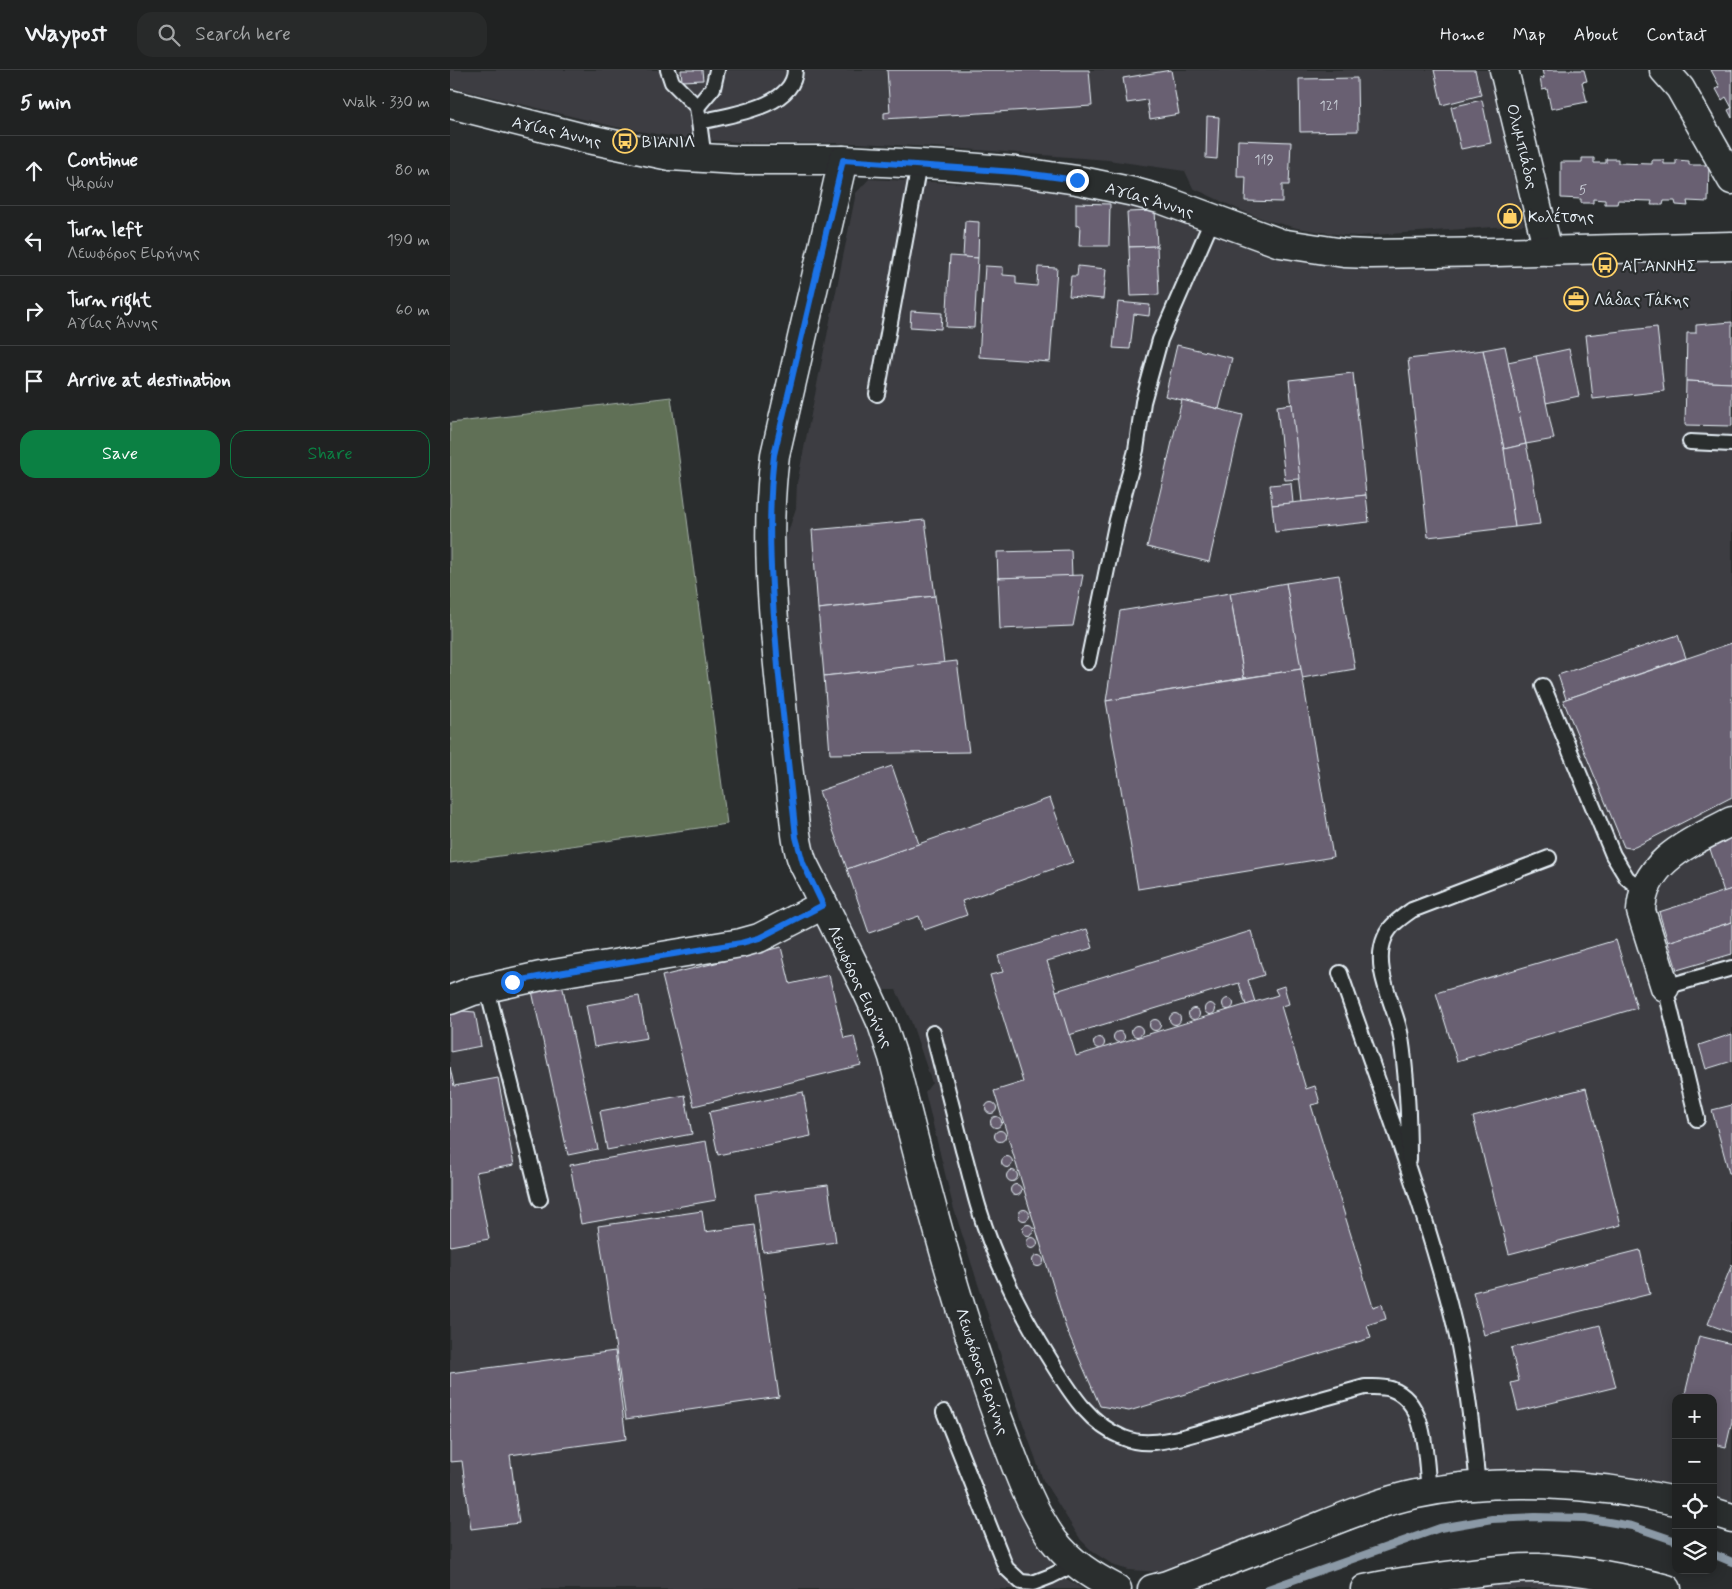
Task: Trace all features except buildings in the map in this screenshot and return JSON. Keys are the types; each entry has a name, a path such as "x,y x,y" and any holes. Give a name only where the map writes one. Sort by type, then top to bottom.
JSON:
{"street":[{"name":"Ολυμπιάδος","path":"1504,70 1548,251"},
{"path":"1664,70 1680,88 1732,180"},
{"name":"Αγίας Άννης","path":"450,104 670,156 704,159 843,160 919,164 1016,172 1077,180 1134,192 1213,218 1280,243 1344,253 1548,251 1732,246"},
{"name":"Λεωφόρος Ειρήνης","path":"843,160 774,455 770,492 771,580 796,837 803,863 882,1024 893,1057 952,1280 1004,1434 1040,1518 1053,1539 1075,1564 1090,1575 1117,1589"},
{"path":"1665,987 1641,911 1643,891 1647,882 1662,863 1687,845 1732,821"},
{"path":"450,1000 487,988 564,972 741,943 766,935 823,905"},
{"path":"1152,1589 1167,1585 1349,1514 1391,1500 1445,1488 1527,1485 1588,1487 1650,1495 1672,1500"},
{"path":"1717,1513 1732,1518"},
{"path":"1365,1589 1490,1570 1539,1568 1581,1572 1661,1588"}],"lane":[{"path":"668,70 672,82 697,108 704,159"},
{"path":"697,108 713,88 717,70"},
{"path":"699,122 773,103 787,92 795,76 795,70"},
{"path":"877,394 919,164"},
{"path":"1088,662 1117,520 1136,450 1143,402 1160,340 1213,218"},
{"path":"1690,442 1732,444"},
{"path":"1543,686 1613,855 1627,878 1643,891"},
{"path":"1408,1173 1409,1112 1401,1036 1382,972 1381,955 1385,936 1395,923 1412,910 1549,858"},
{"path":"1697,1119 1665,987 1732,968"},
{"path":"1340,973 1437,1259 1449,1305 1468,1399 1478,1486"},
{"path":"487,988 540,1199"},
{"path":"933,1033 979,1209 992,1246 1025,1319 1076,1401 1092,1418 1109,1432 1125,1439 1140,1442 1156,1442 1183,1437 1365,1387 1379,1386 1391,1388 1402,1394 1412,1404 1418,1416 1430,1491"},
{"path":"944,1412 1006,1568 1021,1582 1033,1583 1075,1564"}],"shaded area":[{"path":"450,70 1490,70 1524,225 1358,236 1341,235 1297,228 1266,220 1240,210 1193,188 1185,171 1108,160 951,148 859,143 760,143 701,140 656,134 616,127 450,87"},
{"path":"869,179 1014,186 1075,193 1131,202 1250,246 1732,256 1732,1506 1717,1502 1717,1394 1672,1394 1672,1492 1378,1492 1161,1572 1129,1570 1115,1566 1093,1552 1081,1540 1043,1480 1020,1415 953,1206 925,1092 932,1083 911,1021 896,990 879,990 809,852 777,566 796,508 797,483 856,193"},
{"path":"816,920 873,1025 1036,1536 1065,1578 1083,1589 450,1589 450,1008 562,984 673,971 782,942"},
{"path":"1530,1579 1624,1589 1427,1589"}],"green space":[{"path":"671,397 727,824 450,863 450,423"}],"waterway":[{"path":"1268,1589 1440,1528 1492,1519 1535,1517 1585,1518 1632,1526 1672,1540"},
{"path":"1717,1556 1732,1562"}],"place":[{"name":"ΒΙΑΝΙΛ","path":"625,141"},
{"name":"Κολέτσης","path":"1510,216"},
{"name":"ΑΓ.ΑΝΝΗΣ","path":"1605,265"},
{"name":"Λάδας Τάκης","path":"1576,299"}],"route":[{"path":"512,982 741,943 759,938 823,905 803,863 796,837 777,655 769,526 774,455 843,160 942,165 1077,180"}]}
